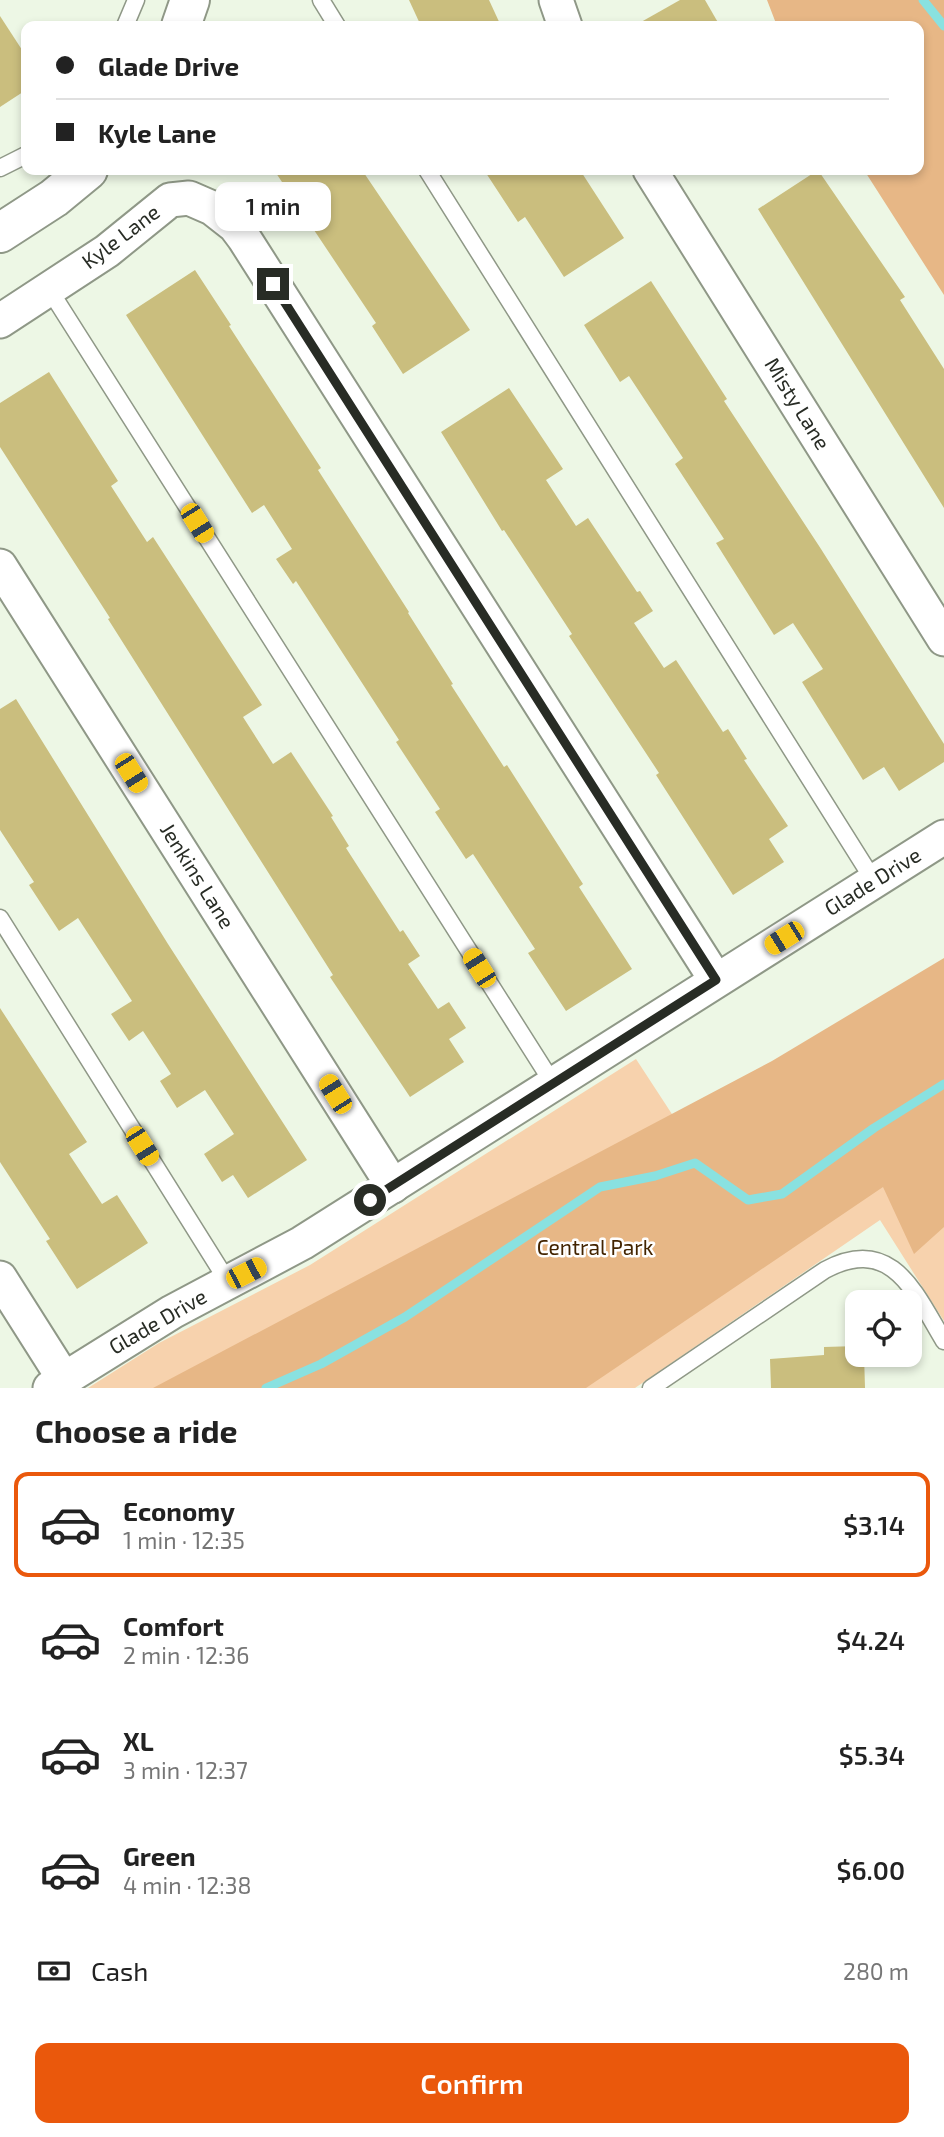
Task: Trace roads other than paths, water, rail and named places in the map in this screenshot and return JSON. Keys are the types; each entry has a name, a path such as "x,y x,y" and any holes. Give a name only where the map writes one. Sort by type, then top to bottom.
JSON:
{"street":[{"path":"183,21 191,0"},
{"path":"555,0 563,21"},
{"path":"0,233 54,198 82,175"},
{"name":"Misty Lane","path":"653,175 944,639"},
{"name":"Kyle Lane","path":"0,321 107,251 170,200 189,198 223,214 235,226 716,980"},
{"name":"Jenkins Lane","path":"0,566 393,1186"},
{"name":"Glade Drive","path":"57,1384 150,1325 302,1243 944,837"},
{"path":"0,1278 57,1384"}],"lane":[{"path":"127,21 136,0"},
{"path":"321,0 334,21"},
{"path":"0,168 21,158"},
{"path":"430,175 874,881"},
{"path":"49,289 554,1085"},
{"path":"0,918 228,1282"},
{"path":"651,1388 825,1270 849,1261 873,1260 896,1271 907,1280 944,1341"}],"waterway":[{"path":"923,0 944,26"},
{"path":"266,1388 321,1364 405,1317 600,1187 655,1176 695,1163 748,1200 782,1194 874,1128 944,1084"}],"park label":[{"name":"Central Park","path":"595,1248"}]}
